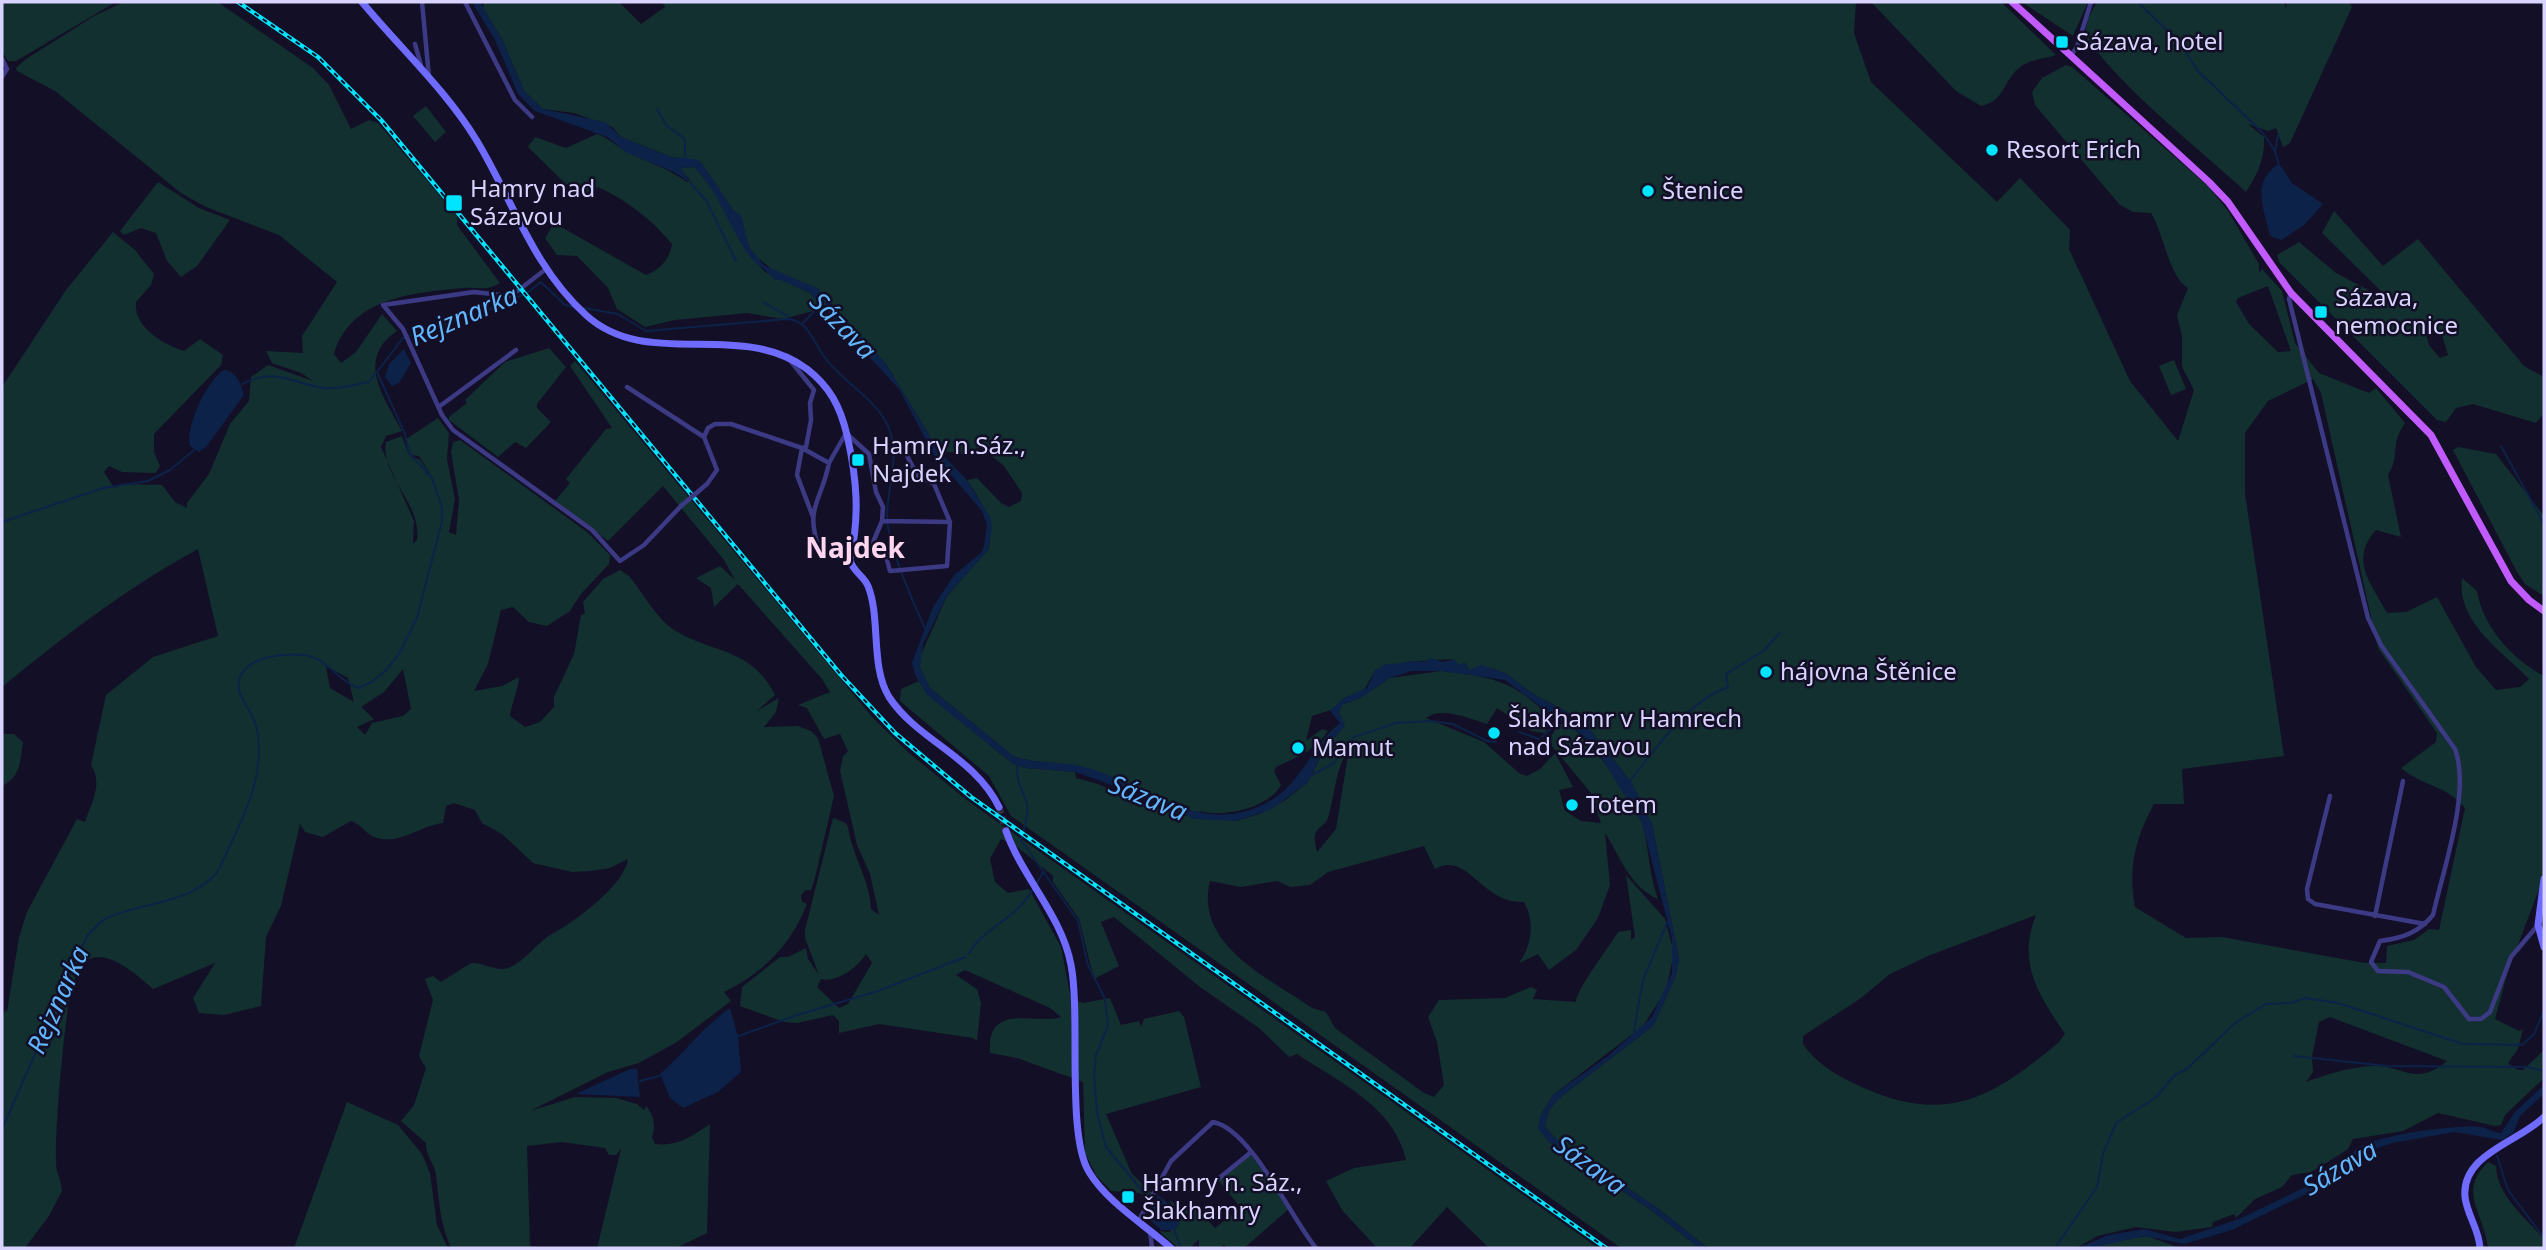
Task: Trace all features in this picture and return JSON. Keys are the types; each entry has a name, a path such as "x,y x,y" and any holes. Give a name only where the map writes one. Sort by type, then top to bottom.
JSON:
{"main road":[{"path":"2012,2 2228,202 2291,293 2431,435 2511,581 2522,594 2544,611"}],"street":[{"path":"362,2 476,139 523,232 546,269 585,314 616,335 646,342 746,345 787,355 818,377 834,397 846,433 858,498 850,561 852,568 868,586 880,671 890,698 902,712 976,772 990,789 999,807"},
{"path":"422,2 430,81"},
{"path":"465,2 515,100 532,117"},
{"path":"2071,55 2077,47 2091,2"},
{"path":"415,44 423,73"},
{"path":"2,59 8,69 2,77"},
{"path":"546,269 511,296 474,292 383,305 403,329 446,422 453,430 592,530 620,561 644,545 681,506 707,484 717,470 704,437 627,387"},
{"path":"2291,293 2288,299 2368,618 2381,645 2455,750 2462,767 2457,808 2433,915 2426,924 2402,938 2380,941 2371,962 2378,971 2408,972 2445,987 2469,1019 2481,1019 2490,1012 2500,978 2511,957 2538,925"},
{"path":"440,406 516,350"},
{"path":"787,355 814,390 810,404 809,439 806,447 802,448 797,475 813,517"},
{"path":"704,437 708,428 723,423 802,448 829,463"},
{"path":"846,433 829,463 815,499 813,517 814,536 821,554 850,561"},
{"path":"846,433 869,454 876,492 883,507 882,521 871,547"},
{"path":"853,545 884,549 890,571 947,566 950,522 934,484 917,475 903,447"},
{"path":"882,521 950,522"},
{"path":"2375,915 2403,781"},
{"path":"2330,796 2307,890 2308,899 2315,904 2426,924"},
{"path":"1006,831 1012,849 1055,923 1071,965 1081,1153 1098,1184 1171,1248"},
{"path":"2544,879 2538,925 2544,947"},
{"path":"2480,1248 2479,1231 2466,1200 2465,1184 2469,1172 2482,1159 2531,1130 2544,1117"},
{"path":"1139,1220 1171,1161 1213,1122 1222,1124 1235,1133 1292,1208 1316,1248"},
{"path":"1212,1184 1250,1153"},
{"path":"1150,1230 1152,1248"}],"green space":[{"path":"3,2 116,2 16,61 8,61 2,52"},
{"path":"124,2 219,3 313,68 329,85 351,129 369,120 378,123 457,216 457,225 500,283 487,288 425,292 386,302 354,321 342,335 334,354 341,363 356,352 382,314 397,331 384,342 375,366 381,392 402,431 386,436 381,447 388,463 386,442 402,436 409,455 420,460 432,477 419,456 411,455 406,439 438,418 449,433 447,459 455,499 449,532 456,535 459,500 451,452 453,442 460,440 587,532 610,555 609,564 580,595 570,611 547,626 529,622 513,607 501,610 488,664 474,691 502,686 519,677 510,716 525,727 540,722 554,707 554,697 574,654 581,615 585,614 583,602 603,579 620,570 629,576 667,625 755,668 775,695 757,711 779,698 776,712 764,727 798,726 811,731 818,738 834,796 811,890 806,890 801,895 802,902 807,904 784,945 763,967 724,992 731,1001 677,1042 639,1063 608,1072 530,1111 575,1097 616,1098 637,1104 644,1110 646,1106 653,1121 652,1137 655,1144 677,1142 710,1124 707,1233 676,1248 597,1248 621,1149 616,1155 609,1155 605,1148 562,1142 527,1146 530,1245 533,1248 451,1248 442,1221 435,1171 426,1143 401,1121 414,1105 426,1068 419,1056 433,1000 425,979 433,976 441,982 471,963 499,969 514,965 546,938 597,902 618,880 628,859 610,868 572,872 533,863 502,834 482,823 475,810 454,803 446,806 443,823 393,839 374,837 351,821 323,837 305,832 300,824 281,906 266,937 261,1006 224,1015 199,1013 193,998 215,963 153,989 116,962 100,957 84,963 72,988 63,1051 56,1159 62,1191 49,1216 25,1248 2,1248 2,1019 5,1010 7,1012 19,937 27,912 77,819 85,822 91,807 96,779 91,765 106,695 153,657 218,636 198,549 97,614 2,687 2,387 66,290 113,232 135,250 154,274 151,285 136,302 139,319 151,334 184,351 200,339 223,355 221,365 154,434 154,452 160,466 156,473 122,472 109,466 104,472 114,488 125,484 162,485 175,502 187,508 187,503 209,474 230,424 249,401 251,377 268,365 313,381 301,373 272,363 266,351 303,353 302,336 337,282 279,235 206,207 181,193 55,91 17,71 16,68 26,59 94,16","holes":["396,482 408,502 417,527 417,540 413,544 414,521","326,666 348,678 354,702 330,688","403,669 411,709 403,716 372,723 365,735 357,727 374,719 361,707 384,692"]},
{"path":"484,2 619,2 641,24 665,7 662,2 1856,2 1854,33 1871,82 1997,202 2020,178 2070,230 2069,249 2130,381 2178,441 2194,390 2182,367 2182,336 2177,315 2188,288 2181,282 2171,264 2151,213 2133,212 2120,205 2035,105 2032,92 2042,78 2066,65 2072,67 2209,187 2228,211 2259,264 2259,273 2262,269 2282,291 2295,343 2319,373 2369,393 2376,388 2405,423 2397,438 2394,461 2388,475 2401,537 2376,530 2364,551 2365,572 2387,613 2406,612 2437,597 2476,667 2496,690 2520,687 2529,679 2473,622 2462,594 2462,578 2477,591 2486,617 2501,641 2521,661 2544,676 2544,876 2508,971 2495,1019 2519,1031 2523,1029 2518,1049 2508,1063 2518,1070 2523,1070 2544,1050 2544,1078 2505,1115 2501,1125 2495,1126 2438,1113 2403,1131 2353,1139 2348,1149 2339,1155 2311,1172 2292,1175 2282,1187 2255,1199 2236,1218 2234,1214 2213,1222 2212,1227 2175,1232 2136,1227 2098,1236 2076,1248 1708,1248 1656,1207 1558,1141 1545,1127 1549,1110 1558,1099 1653,1026 1675,978 1679,959 1652,824 1627,777 1591,731 1571,714 1533,694 1505,673 1491,668 1469,670 1465,663 1458,665 1451,659 1408,662 1375,671 1364,690 1344,698 1334,709 1312,716 1306,741 1322,729 1328,731 1311,749 1276,767 1274,771 1281,785 1275,793 1256,805 1233,812 1200,811 1198,814 1093,770 1013,756 930,688 920,668 920,657 947,596 988,550 989,522 967,480 977,478 1001,503 1009,507 1021,501 1022,493 1004,466 981,447 961,454 938,450 886,364 817,288 775,272 757,257 749,247 741,223 701,162 671,157 621,137 612,127 574,113 543,109 524,91 503,41 483,8","holes":["2268,286 2291,351 2278,352 2249,324 2236,302 2238,298","2313,379 2321,393 2378,648 2437,733 2436,742 2401,768 2450,794 2465,808 2439,930 2429,929 2414,940 2387,946 2386,963 2365,963 2222,937 2186,938 2135,907 2133,866 2142,829 2154,804 2184,804 2182,769 2284,756 2245,494 2245,433 2268,401","2036,915 2029,948 2033,978 2046,1005 2065,1034 2034,1062 1990,1091 1968,1100 1945,1104 1920,1104 1894,1099 1864,1088 1830,1070 1809,1052 1803,1044 1803,1036 1861,998 1890,974 1928,956","2330,1017 2447,1061 2426,1073 2417,1074 2370,1066 2353,1068 2306,1082 2313,1072 2312,1057 2319,1022"]},
{"path":"1871,2 2001,2 2056,55 2023,65 1995,100 1981,106 1956,91"},
{"path":"2022,2 2088,2 2073,36"},
{"path":"2097,2 2284,2 2286,8 2287,2 2349,2 2352,7 2290,143 2283,147 2276,128 2268,131 2248,124 2264,137 2264,145 2260,166 2246,192 2141,99 2085,36 2088,18"},
{"path":"426,106 446,132 435,142 413,116"},
{"path":"597,134 626,152 687,182 690,180 679,168 694,167 715,189 749,255 765,272 810,293 824,308 783,319 747,313 675,320 645,327 617,309 608,288 577,256 557,255 545,238 554,223 646,275 664,263 672,244 638,211 609,192 598,187 578,196 528,147 535,137 566,148"},
{"path":"158,182 199,208 230,220 197,266 181,277 167,261 156,233 141,228 124,235 120,231"},
{"path":"2334,211 2383,266 2418,239 2524,366 2544,377 2544,413 2536,423 2473,404 2456,408 2446,422 2437,420 2279,262 2277,255 2299,242 2336,273 2380,296 2384,294 2322,233","holes":["2441,332 2448,355 2440,358 2429,345 2426,334"]},
{"path":"549,348 566,367 537,404 537,408 551,422 526,448 515,442 498,457 449,420 449,417 467,403 465,400 505,362"},
{"path":"2174,360 2186,389 2171,395 2159,366"},
{"path":"575,361 873,718 909,753 968,801 1598,1248 1489,1248 1447,1207 1410,1248 1377,1248 1342,1210 1326,1181 1354,1168 1406,1160 1400,1141 1378,1110 1347,1086 1297,1054 1289,1057 1259,1028 1200,987 1114,917 1101,922 1119,966 1094,979 1079,919 1053,882 1053,876 1016,846 1001,839 990,859 995,882 1008,893 1029,889 1061,947 1071,999 1083,1003 1110,998 1121,1025 1139,1021 1141,1027 1144,1019 1179,1011 1184,1017 1201,1087 1106,1114 1132,1174 1152,1193 1150,1198 1139,1193 1111,1191 1096,1175 1085,1153 1083,1082 1017,1058 990,1053 991,1037 996,1026 1016,1018 1061,1017 1050,1008 965,970 956,975 977,989 981,1003 977,1041 973,1038 879,1024 839,1033 839,1021 833,1015 797,1023 784,1022 740,1006 742,987 780,957 788,957 806,948 808,959 819,975 805,938 805,930 833,818 846,823 866,884 871,909 879,915 870,874 857,845 840,771 843,756 848,751 840,734 824,739 807,708 798,705 830,692 822,679 738,584 714,607 711,588 696,578 720,566 735,580 724,560 663,486 608,541 555,501 570,483 566,479 606,429 612,428 570,366","holes":["866,954 872,963 848,1004 839,1008 817,987 821,979 834,979 846,973"]},
{"path":"2458,447 2496,454 2544,516 2544,596 2525,584 2516,570 2453,450"},
{"path":"1441,671 1501,682 1525,695 1551,718 1545,733 1531,731 1497,708 1487,724 1448,713 1426,718 1484,742 1519,773 1527,776 1540,769 1555,753 1573,787 1559,790 1565,811 1581,821 1601,823 1591,793 1552,746 1550,738 1558,725 1567,722 1611,770 1632,800 1643,825 1658,899 1648,894 1633,879 1605,833 1610,885 1598,918 1576,950 1549,970 1538,954 1519,963 1527,949 1531,933 1530,917 1524,902 1497,895 1457,866 1447,865 1435,869 1424,846 1328,872 1310,885 1290,887 1277,881 1241,887 1210,881 1208,904 1213,924 1224,941 1257,972 1312,1008 1326,1012 1335,1028 1424,1093 1434,1097 1444,1085 1437,1042 1428,1017 1439,1000 1505,998 1531,987 1537,990 1533,999 1576,1002 1587,979 1618,932 1631,930 1631,940 1635,937 1626,875 1665,919 1674,953 1666,990 1643,1026 1553,1095 1541,1115 1548,1141 1651,1210 1699,1248 1621,1248 1011,816 989,776 900,701 901,689 919,681 928,695 1012,763 1026,768 1075,772 1076,778 1098,784 1153,808 1156,802 1179,815 1236,821 1259,814 1284,801 1308,782 1324,750 1344,726 1339,712 1343,704 1360,698 1390,678","holes":["1349,749 1336,829 1317,852 1315,835 1328,818 1338,774"]},
{"path":"2,734 14,734 23,742 16,773 2,786"},
{"path":"347,1102 398,1125 422,1154 430,1173 437,1225 448,1248 294,1248"},
{"path":"1250,1153 1290,1208 1244,1248 1226,1248 1224,1244 1221,1248 1199,1248 1199,1239 1190,1248 1178,1248 1159,1231 1170,1232 1177,1215 1169,1200 1181,1208 1198,1210 1215,1228 1241,1208 1219,1181"},
{"path":"2488,1162 2496,1166 2501,1187 2507,1197 2544,1239 2544,1248 2488,1248 2473,1193 2474,1183"},
{"path":"2147,1236 2180,1248 2094,1248 2109,1242"}],"water":[{"name":"Sázava","path":"472,2 480,2 503,41 524,91 543,109 605,122 621,137 671,157 701,162 734,211 741,215 749,247 765,266 817,288 886,364 938,450 967,480 990,517 992,528 988,550 947,596 923,644 920,668 930,688 1013,756 1076,765 1101,772 1197,812 1222,815 1247,811 1273,799 1292,782 1340,723 1330,711 1344,698 1367,688 1375,671 1385,664 1425,662 1430,658 1443,662 1454,659 1458,665 1465,663 1469,670 1481,665 1505,673 1533,694 1571,714 1591,731 1632,783 1652,824 1679,959 1675,978 1653,1026 1558,1099 1549,1110 1545,1127 1558,1141 1656,1207 1708,1248 1699,1248 1651,1210 1548,1141 1538,1128 1541,1115 1553,1095 1608,1056 1652,1017 1672,973 1672,939 1642,823 1594,746 1566,721 1549,713 1505,680 1441,671 1411,671 1390,678 1360,698 1343,704 1339,712 1345,726 1324,749 1308,782 1272,809 1236,821 1194,819 1143,796 1075,772 1026,768 1012,763 927,695 915,675 912,663 933,607 954,575 981,553 987,525 982,511 934,455 899,389 810,293 775,280 751,258 711,188 694,167 680,168 692,184 674,172 627,153 607,137 535,111 518,94 495,40"},
{"path":"2277,165 2281,166 2292,183 2323,204 2304,225 2281,240 2270,236 2262,197 2264,180"},
{"path":"404,349 411,363 399,383 392,386 385,377 389,364"},
{"path":"224,370 235,376 244,395 206,447 199,452 190,446 194,416 204,393"},
{"path":"730,1008 738,1036 741,1072 718,1092 683,1108 670,1098 660,1074 711,1023"},
{"path":"630,1069 637,1069 640,1097 576,1094"},
{"name":"Sázava","path":"2544,1085 2544,1094 2520,1116 2513,1133 2502,1140 2455,1132 2392,1143 2356,1158 2346,1173 2331,1182 2232,1230 2184,1244 2144,1236 2093,1248 2078,1248 2108,1235 2145,1229 2180,1239 2239,1219 2324,1178 2357,1149 2386,1138 2455,1127 2483,1128 2501,1133 2515,1112"},
{"path":"1158,1195 1177,1214 1180,1223 1175,1230 1161,1230 1149,1219"}],"waterway":[{"path":"2138,2 2179,42 2198,71 2262,132 2275,151"},
{"path":"657,109 666,125 685,139 685,161"},
{"path":"2278,135 2275,151 2279,165"},
{"path":"691,184 706,200 736,261"},
{"name":"Rejznarka","path":"2,1129 87,936 107,918 179,897 217,873 242,820 255,782 258,763 256,725 238,686 243,672 257,661 266,658 304,655 319,660 358,688 372,682 386,670 399,654 417,618 442,521 442,507 432,478 409,453 405,434 377,372 403,338 483,312 527,293 541,282 565,305 575,307"},
{"path":"763,302 789,317"},
{"name":"Sázava","path":"803,323 820,305"},
{"name":"Rejznarka","path":"583,308 618,314 646,331 787,319 805,327 830,365 866,397 888,426 893,448 888,528 902,573 925,628"},
{"path":"242,384 265,376 275,376 313,386 336,388 369,382 375,374"},
{"path":"2501,446 2544,524"},
{"path":"2,522 103,488 148,481 170,470 194,450"},
{"path":"1628,783 1685,715 1712,694 1728,687 1726,674 1763,651 1780,633"},
{"path":"1542,737 1564,717"},
{"path":"1312,775 1334,763 1354,737 1396,723 1432,721 1453,724 1487,741 1496,742"},
{"path":"1519,732 1539,739"},
{"path":"1017,764 1018,780 1027,810 1021,840 1078,921 1088,965 1105,999 1108,1026 1096,1055 1094,1074 1097,1113 1106,1147 1153,1204"},
{"path":"1036,885 1043,872"},
{"path":"969,954 981,938 1018,908 1033,889"},
{"path":"1634,1031 1643,980 1667,923"},
{"path":"739,1036 878,991 965,957"},
{"path":"2055,1248 2097,1187 2103,1154 2116,1123 2155,1098 2175,1075 2187,1069 2235,1023 2266,1004 2291,1003 2305,998 2338,1003 2463,1044 2522,1045 2534,1034 2544,1011"},
{"path":"2294,1056 2387,1066 2527,1067 2544,1071"},
{"path":"640,1081 663,1075"},
{"path":"2497,1156 2508,1190 2544,1238"},
{"path":"1174,1230 1181,1248"}],"tunnel":[{"path":"999,807 1006,831"}],"railway":[{"path":"238,2 318,57 381,120 841,675 895,733 971,797 1606,1248"}],"place":[{"name":"Sázava, hotel","path":"2062,42"},
{"name":"Resort Erich","path":"1992,150"},
{"name":"Štenice","path":"1648,191"},
{"name":"Hamry nad Sázavou","path":"454,203"},
{"name":"Sázava, nemocnice","path":"2321,312"},
{"name":"Hamry n.Sáz., Najdek","path":"858,460"},
{"name":"hájovna Štěnice","path":"1766,672"},
{"name":"Šlakhamr v Hamrech nad Sázavou","path":"1494,733"},
{"name":"Mamut","path":"1298,748"},
{"name":"Totem","path":"1572,805"},
{"name":"Hamry n. Sáz., Šlakhamry","path":"1128,1197"}],"district":[{"name":"Najdek","path":"855,548"}]}
